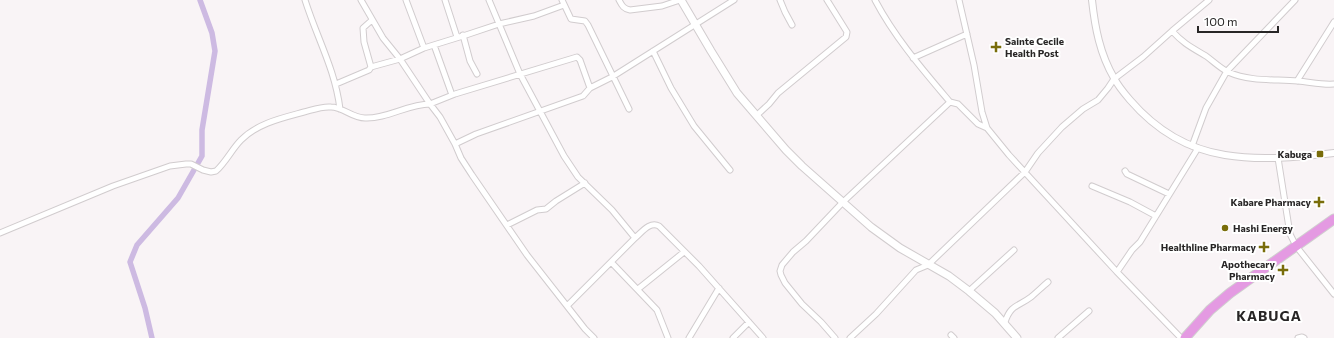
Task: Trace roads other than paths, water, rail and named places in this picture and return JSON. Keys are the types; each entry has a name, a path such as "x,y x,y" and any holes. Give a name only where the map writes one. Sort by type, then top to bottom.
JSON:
{"highway":[{"path":"1185,338 1210,310 1230,293 1334,219"}],"main road":[{"path":"680,0 696,24 731,84 786,150 812,176 871,227 900,248 949,276 969,290 1005,322 1017,338"}],"street":[{"path":"305,0 316,33 331,66 336,84 340,109"},
{"path":"406,0 424,48"},
{"path":"445,0 470,61 477,74"},
{"path":"489,0 520,74 564,156 574,172 612,210 636,238"},
{"path":"619,0 626,10 630,10 662,6 680,0"},
{"path":"455,144 476,134 583,96 590,88 612,77 653,52 734,0"},
{"path":"780,0 792,25"},
{"path":"757,115 770,104 778,93 846,37 847,32 827,0"},
{"path":"875,0 913,58 950,102 958,104 978,124 987,128"},
{"path":"960,0 974,65 982,112 987,128 1008,155 1181,338"},
{"path":"1092,0 1100,45 1114,79 1129,99 1153,123 1167,133 1195,147 1224,155 1278,158 1334,153"},
{"path":"850,338 876,314 916,270 928,264 1025,172 1038,153 1062,127 1083,109 1098,100 1114,79 1142,58 1172,30 1209,0"},
{"path":"1117,272 1132,250 1140,242 1195,147 1206,108 1227,71 1295,0"},
{"path":"363,1 383,38 400,59 444,123 461,158 472,175 540,272 585,329 594,338"},
{"path":"336,84 372,67 400,59 424,48 499,24 534,16 563,3 571,19 582,20 587,23 612,77 629,109"},
{"path":"372,20 363,28 362,36 372,67"},
{"path":"1297,81 1334,22"},
{"path":"1172,30 1187,45 1205,55 1227,71 1243,77 1266,80 1334,84"},
{"path":"913,58 967,34"},
{"path":"434,45 452,95"},
{"path":"653,52 671,88 694,126 730,170"},
{"path":"0,233 113,186 156,170 179,164 191,164 211,172 216,170 240,140 258,127 272,121 315,109 329,106 340,109 357,117 365,118 390,114 414,106 430,104 452,95 577,58 580,60 590,88"},
{"path":"835,338 802,304 785,282 780,271 782,265 792,252 806,241 843,202 950,102"},
{"path":"1278,158 1287,208 1289,229 1296,246 1334,294"},
{"path":"1125,171 1127,174 1169,194"},
{"path":"507,225 537,210 546,209 585,183"},
{"path":"1092,186 1130,202 1156,216"},
{"path":"568,306 636,238 651,225 656,224 699,266 763,338"},
{"path":"969,290 1014,250"},
{"path":"638,289 684,252"},
{"path":"612,263 657,310 668,338"},
{"path":"1005,322 1007,314 1013,307 1031,297 1048,282"},
{"path":"689,338 719,288"},
{"path":"1058,338 1089,311"},
{"path":"733,338 749,322"},
{"path":"1298,338 1304,338"}],"waterway":[{"path":"152,338 145,308 130,262 137,245 178,198 202,156 202,130 215,51 212,33 200,0"}],"place":[{"name":"Sainte Cecile Health Post","path":"996,47"},
{"name":"Kabuga","path":"1320,154"},
{"name":"Kabare Pharmacy","path":"1319,202"},
{"name":"Hashi Energy","path":"1225,228"},
{"name":"Healthline Pharmacy","path":"1264,247"},
{"name":"Apothecary Pharmacy","path":"1283,270"}],"district":[{"name":"KABUGA","path":"1269,316"}]}
